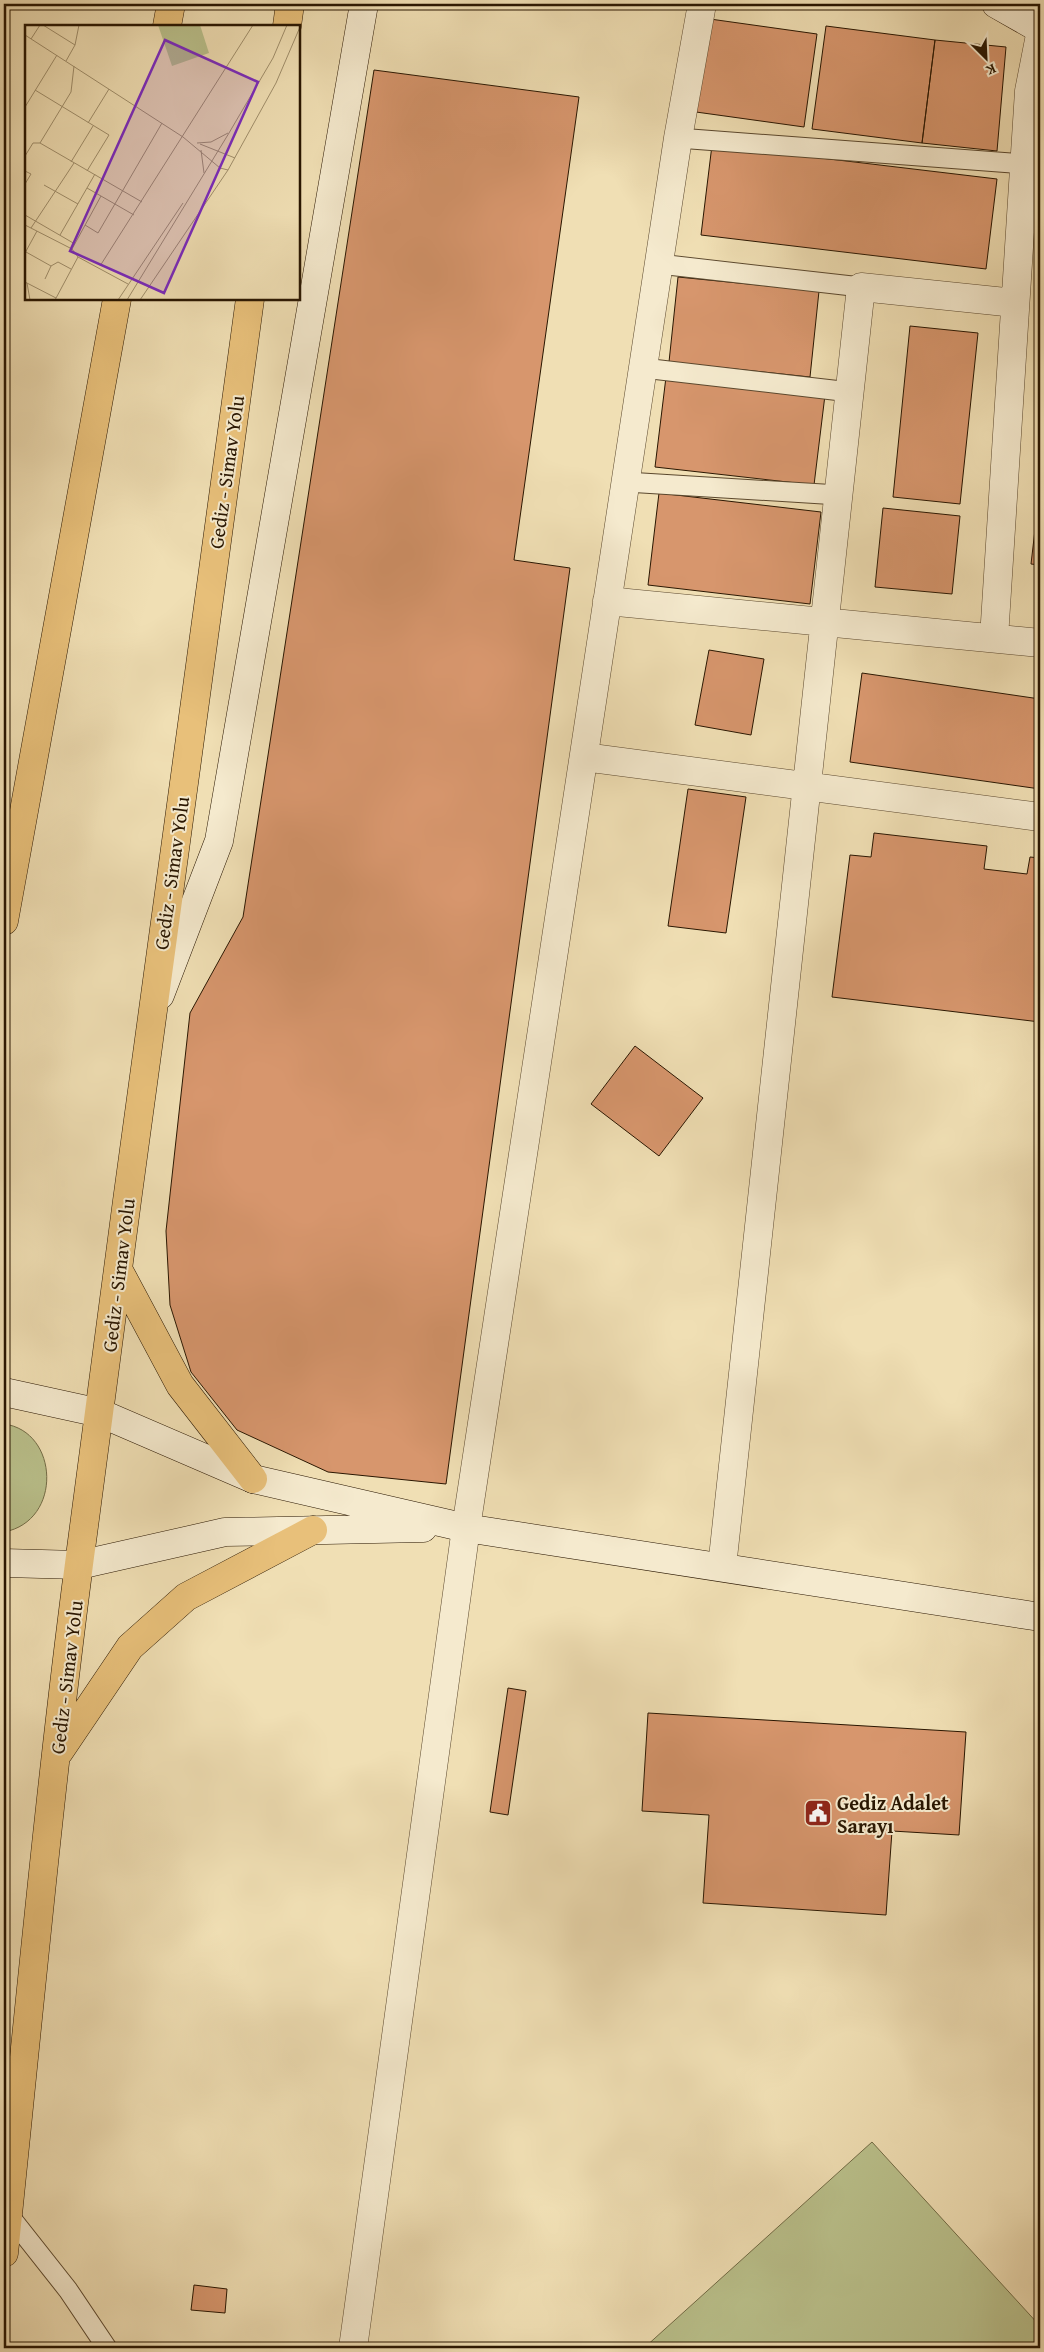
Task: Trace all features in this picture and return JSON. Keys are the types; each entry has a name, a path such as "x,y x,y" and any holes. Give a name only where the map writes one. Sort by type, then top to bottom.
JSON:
{"highway":[{"path":"167,25 171,4"},
{"path":"287,25 290,4"},
{"path":"4,921 117,300"},
{"name":"Gediz - Simav Yolu","path":"4,2253 56,1758 79,1565 151,1020 250,300"},
{"path":"118,1269 180,1385 252,1479"},
{"path":"56,1758 130,1647 186,1597 313,1530"}],"street":[{"path":"151,1020 219,842 364,4"},
{"path":"353,2348 466,1528 678,138 702,4"},
{"path":"996,4 1040,29"},
{"path":"994,638 1024,164 1040,35"},
{"path":"722,1567 861,287 1015,303"},
{"path":"607,601 1040,643"},
{"path":"584,757 1040,817"},
{"path":"4,1392 100,1413 252,1479 466,1528 1040,1617"},
{"path":"4,1563 79,1565 225,1532 466,1528"}],"lane":[{"path":"678,138 1024,164"},
{"path":"659,264 861,287"},
{"path":"644,368 850,392"},
{"path":"626,482 839,495"},
{"path":"8,2214 68,2290 107,2348"}],"green space":[{"path":"4,1424 22,1430 36,1442 44,1458 47,1476 44,1495 37,1511 23,1524 4,1532"},
{"path":"872,2142 1040,2326 1040,2348 644,2348"}],"building":[{"path":"710,19 817,34 804,127 696,112"},
{"path":"826,26 935,40 922,143 812,129"},
{"path":"935,40 1006,47 997,151 922,143"},
{"path":"374,70 579,97 514,560 570,568 446,1484 328,1472 237,1430 191,1372 170,1305 166,1231 190,1013 243,917"},
{"path":"712,145 997,179 986,269 701,235"},
{"path":"678,277 819,291 810,377 669,362"},
{"path":"910,326 978,333 960,504 893,497"},
{"path":"666,377 825,395 814,485 655,467"},
{"path":"1040,487 1040,565 1031,564"},
{"path":"659,493 821,512 810,604 648,585"},
{"path":"883,508 960,516 952,594 875,587"},
{"path":"709,650 764,659 751,735 695,725"},
{"path":"862,673 1040,699 1040,789 850,762"},
{"path":"688,789 746,797 726,933 668,926"},
{"path":"874,833 987,846 984,869 1027,874 1030,857 1040,858 1040,1022 832,997 850,855 871,857"},
{"path":"635,1046 703,1098 659,1156 591,1104"},
{"path":"508,1688 526,1691 508,1815 490,1812"},
{"name":"Gediz Adalet Sarayı","path":"648,1713 966,1732 959,1835 892,1831 886,1915 703,1903 709,1815 642,1811"},
{"path":"194,2285 227,2289 225,2313 191,2310"}],"place":[{"name":"Gediz Adalet Sarayı","path":"818,1813"}]}
